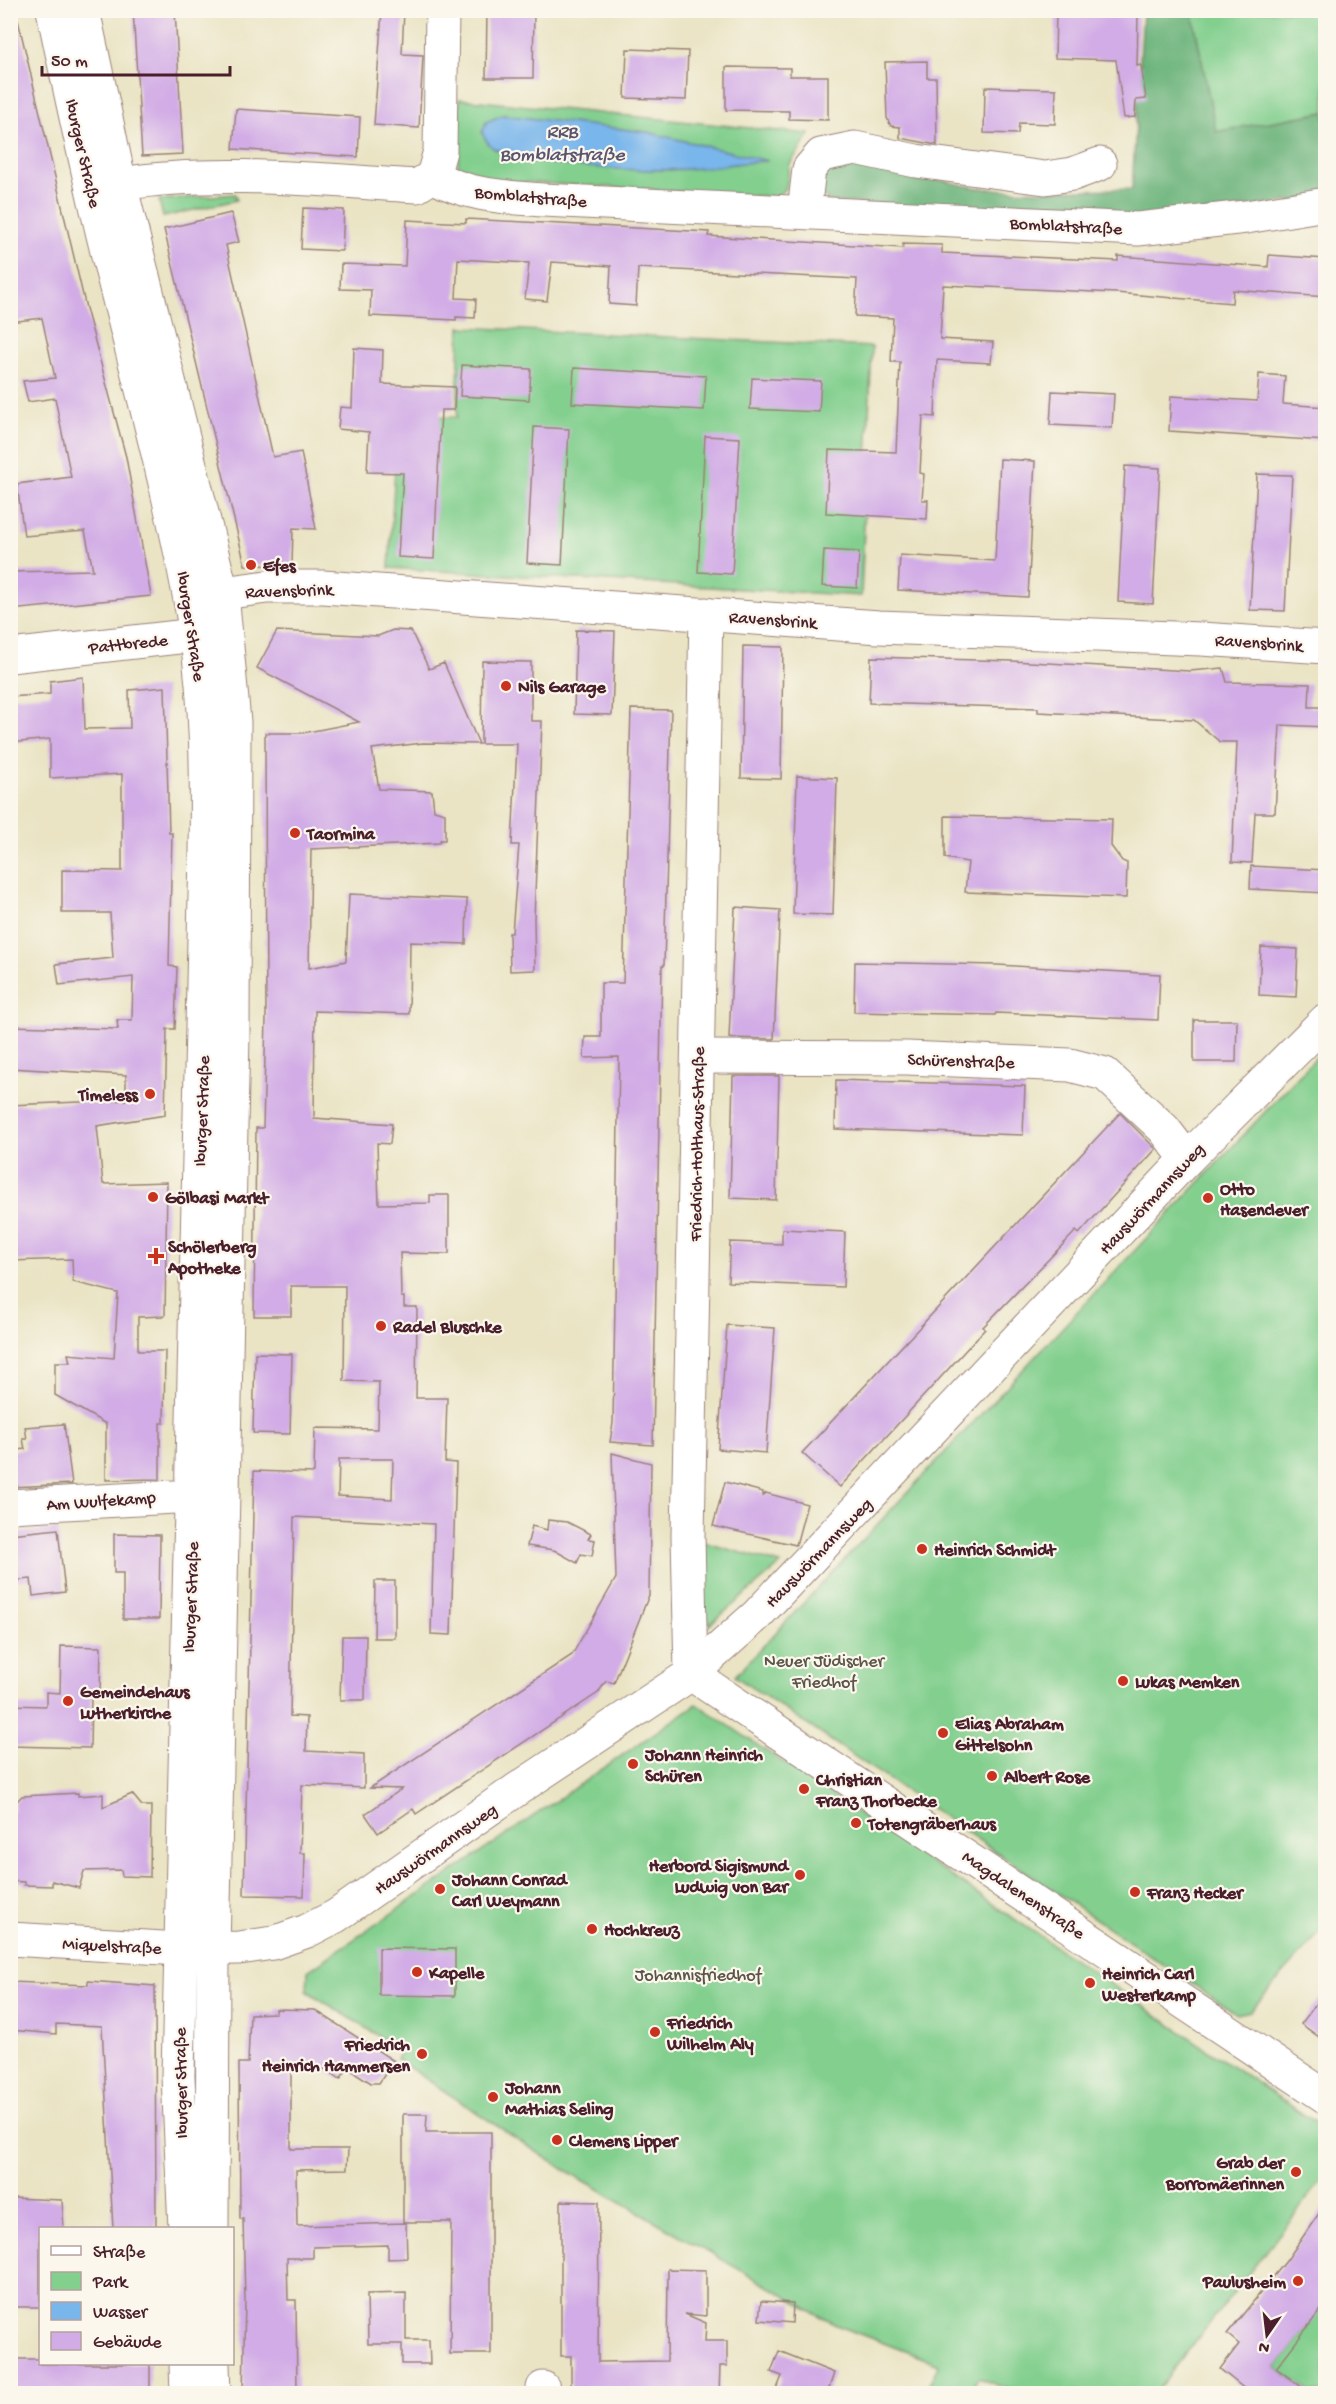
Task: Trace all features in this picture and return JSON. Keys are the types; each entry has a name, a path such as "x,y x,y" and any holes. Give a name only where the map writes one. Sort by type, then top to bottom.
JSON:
{"street":[{"name":"Iburger Straße","path":"53,10 81,148 169,494 196,635 207,787 193,1496 178,2076 185,2227"},
{"name":"Iburger Straße","path":"83,10 120,184 222,593 234,722 235,847 213,1950 212,2227"},
{"path":"120,184 144,180 237,177 417,186 433,176 440,151 442,10"},
{"path":"804,212 809,169 821,155 855,148 916,161 1045,178 1073,174 1100,164"},
{"name":"Bomblatstraße","path":"433,176 453,188 484,195 1138,229 1246,217 1326,204"},
{"name":"Ravensbrink","path":"222,593 267,587 323,587 879,627 1201,639 1326,647"},
{"path":"196,635 222,593"},
{"name":"Friedrich-Holthaus-Straße","path":"691,1674 688,1536 706,614"},
{"name":"Pattbrede","path":"10,656 196,635"},
{"name":"Hauswörmannsweg","path":"213,1950 273,1943 307,1931 336,1916 691,1674 758,1615 1187,1159 1326,1020"},
{"name":"Schürenstraße","path":"698,1057 908,1058 1070,1065 1105,1074 1164,1129 1187,1159"},
{"name":"Am Wulfekamp","path":"10,1506 193,1496"},
{"name":"Magdalenenstraße","path":"691,1674 855,1780 1326,2097"},
{"name":"Miquelstraße","path":"10,1939 213,1950"},
{"path":"186,2365 187,2394"},
{"path":"213,2365 214,2394"}],"green space":[{"path":"1143,11 1192,11 1216,132 1325,112 1325,197 1136,221 831,202 818,192 820,171 837,165 857,164 898,170 980,188 1037,191 1132,189"},
{"path":"1192,11 1325,11 1325,112 1215,132"},
{"path":"459,99 810,134 790,164 786,188 776,197 485,180 458,172"},
{"path":"235,194 237,200 163,217 159,200"},
{"path":"460,327 872,347 861,596 389,568 398,418 457,417"},
{"name":"Neuer Jüdischer Friedhof","path":"1325,1048 1325,1927 1250,2011 1237,2014 735,1676"},
{"path":"703,1542 781,1564 700,1633"},
{"name":"Johannisfriedhof","path":"697,1704 1325,2129 1325,2176 1155,2393 1019,2393 978,2378 969,2393 925,2393 939,2364 836,2325 555,2164 396,2059 401,2050 307,1991 308,1971"},
{"path":"1325,2303 1325,2393 1311,2393 1276,2368"}],"water":[{"name":"RRB Bomblatstraße","path":"503,115 647,132 768,161 690,169 646,170 589,167 533,160 510,155 493,148 487,141 482,133 486,122"}],"building":[{"path":"133,10 175,10 183,154 142,156"},
{"path":"382,10 404,10 402,54 423,55 419,128 374,125"},
{"path":"487,10 534,10 533,78 486,78"},
{"path":"1080,10 1122,10 1122,14 1138,14 1137,66 1141,65 1146,99 1136,100 1135,117 1124,118 1116,60 1055,58 1056,12 1080,13"},
{"path":"18,20 86,308 126,457 151,596 10,610 10,572 93,570 85,531 24,536 17,484 71,477 55,398 28,402 23,381 55,378 42,318 10,322 10,21"},
{"path":"627,49 688,51 686,100 625,98"},
{"path":"927,61 927,78 936,78 937,145 900,138 900,127 891,126 887,118 885,62"},
{"path":"726,67 790,68 790,76 828,76 828,120 789,119 789,111 726,110"},
{"path":"985,87 1056,89 1055,124 1019,123 1018,134 984,133"},
{"path":"236,109 360,117 358,157 233,149"},
{"path":"303,208 344,210 342,251 301,249"},
{"path":"231,213 239,242 226,245 273,457 301,452 316,529 293,528 292,566 245,565 164,229"},
{"path":"466,219 709,232 708,236 903,248 903,244 942,245 942,253 1118,261 1118,256 1268,267 1269,255 1326,259 1326,297 1233,290 1232,303 1116,293 943,285 940,339 993,342 991,363 937,360 935,417 923,416 920,473 924,474 922,500 928,500 927,519 826,513 829,450 896,452 900,362 891,362 893,318 855,316 857,279 638,268 636,306 609,304 611,266 552,262 547,301 525,299 529,263 458,259 456,298 476,299 475,318 456,317 456,320 370,316 371,290 340,289 341,264 405,266 407,220 466,223"},
{"path":"354,348 383,350 382,384 455,387 454,410 441,410 434,559 398,557 403,473 367,472 369,432 338,429 340,407 352,408"},
{"path":"462,365 531,369 529,400 460,396"},
{"path":"574,368 706,376 704,410 572,403"},
{"path":"1259,374 1285,376 1283,404 1326,407 1326,441 1169,431 1171,396 1257,401"},
{"path":"752,378 821,381 819,412 750,409"},
{"path":"1052,391 1114,394 1112,428 1050,425"},
{"path":"534,427 569,429 562,565 527,563"},
{"path":"705,436 740,438 732,574 698,572"},
{"path":"1000,459 1035,461 1028,597 898,590 900,555 995,561"},
{"path":"1125,466 1160,468 1153,604 1118,602"},
{"path":"1257,474 1292,475 1285,611 1250,610"},
{"path":"824,550 859,552 857,588 822,586"},
{"path":"393,630 411,631 429,669 444,663 479,744 423,743 372,749 379,789 432,791 434,810 445,813 445,840 440,840 439,843 311,849 309,968 346,961 349,894 467,899 466,944 410,942 409,1014 315,1011 314,1118 392,1124 390,1144 377,1143 379,1204 430,1203 430,1195 449,1195 449,1254 400,1253 401,1297 404,1297 404,1307 417,1307 416,1398 447,1398 445,1462 456,1463 451,1635 431,1634 434,1524 294,1517 290,1716 307,1717 306,1751 364,1754 364,1788 302,1785 300,1853 305,1853 304,1896 244,1895 254,1471 314,1473 315,1428 378,1429 379,1382 344,1381 345,1286 291,1286 291,1316 254,1316 256,1128 263,1128 266,1019 265,733 303,733 359,722 257,668 277,631 378,636","holes":["339,1459 393,1459 392,1499 338,1496"]},
{"path":"576,630 615,631 612,715 574,714"},
{"path":"743,646 783,647 781,779 741,778"},
{"path":"871,657 1012,661 1190,671 1223,668 1227,682 1310,684 1309,707 1326,707 1326,727 1280,725 1275,813 1255,813 1252,863 1232,862 1237,742 1220,742 1194,720 1038,712 1038,708 869,703"},
{"path":"482,661 531,662 531,721 542,721 534,919 535,970 510,971 509,933 512,933 519,845 512,845 517,744 481,744"},
{"path":"83,677 85,729 130,728 129,690 165,687 169,833 172,833 169,966 177,967 175,1029 167,1029 165,1115 97,1126 103,1184 167,1182 165,1316 138,1317 138,1351 165,1351 164,1423 160,1423 160,1479 106,1480 106,1424 55,1395 55,1362 70,1362 68,1354 114,1358 118,1293 73,1282 72,1259 10,1261 10,1105 126,1100 126,1075 10,1068 10,1026 118,1029 117,1020 132,1020 133,977 59,985 56,964 113,958 110,913 62,913 62,870 122,871 122,774 50,778 50,739 10,743 10,697 50,694 50,681"},
{"path":"631,709 671,710 664,966 662,966 653,1445 610,1442 613,1423 619,1057 584,1058 585,1037 601,1037 601,983 623,983"},
{"path":"797,776 837,778 833,915 793,914"},
{"path":"945,816 1112,819 1111,846 1122,861 1127,863 1126,898 965,892 968,862 945,858"},
{"path":"1251,866 1326,870 1326,893 1250,889"},
{"path":"735,907 780,910 774,1039 729,1038"},
{"path":"1261,947 1298,949 1296,997 1259,995"},
{"path":"855,962 997,965 1160,974 1158,1020 996,1013 995,1015 854,1012"},
{"path":"1194,1020 1237,1020 1236,1062 1194,1062"},
{"path":"733,1076 779,1076 776,1200 730,1198"},
{"path":"836,1080 1025,1086 1023,1135 835,1129"},
{"path":"1120,1113 1156,1149 1079,1234 1076,1231 983,1327 985,1329 840,1487 802,1453"},
{"path":"782,1229 845,1232 843,1287 728,1282 730,1242 782,1244"},
{"path":"727,1325 775,1328 766,1453 718,1449"},
{"path":"255,1353 292,1354 290,1434 253,1433"},
{"path":"64,1424 72,1484 10,1487 10,1451 25,1449 23,1439 27,1439 25,1427"},
{"path":"612,1453 651,1463 649,1595 614,1683 606,1681 598,1693 416,1814 413,1809 378,1833 365,1814 402,1789 370,1788 572,1655 616,1578"},
{"path":"725,1482 763,1492 763,1496 766,1493 807,1504 796,1545 713,1526"},
{"path":"548,1520 567,1522 591,1534 588,1539 595,1540 592,1556 581,1554 577,1563 554,1550 527,1546 532,1526 547,1530"},
{"path":"58,1529 65,1592 33,1596 31,1579 10,1581 10,1534"},
{"path":"114,1534 160,1535 159,1619 123,1619 123,1573 114,1573"},
{"path":"375,1581 395,1581 395,1638 374,1638"},
{"path":"342,1636 366,1636 365,1700 340,1700"},
{"name":"Gemeindehaus Lutherkirche","path":"61,1646 101,1647 100,1696 91,1696 90,1748 10,1746 10,1705 46,1706 46,1692 60,1693"},
{"path":"78,1793 78,1796 103,1794 103,1807 132,1794 142,1806 151,1806 150,1877 122,1876 121,1870 84,1871 79,1888 52,1881 52,1886 24,1885 24,1882 10,1881 10,1813 14,1811 14,1804 22,1796"},
{"name":"Kapelle","path":"379,1948 455,1949 455,1996 379,1995"},
{"path":"88,1981 155,1986 156,2227 113,2227 102,2026 56,2024 56,2034 10,2030 10,1982 88,1985"},
{"path":"1326,1991 1326,2042 1301,2024"},
{"path":"276,2009 315,2010 394,2061 379,2083 371,2083 348,2068 340,2079 326,2069 291,2068 291,2149 348,2149 347,2169 296,2170 297,2226 406,2223 407,2258 388,2259 388,2245 313,2247 313,2258 287,2258 288,2300 296,2300 297,2394 243,2394 245,2300 243,2219 240,2219 239,2063 248,2063 250,2014 276,2013"},
{"path":"403,2114 427,2114 426,2132 491,2132 491,2354 450,2354 451,2222 403,2222"},
{"path":"10,2198 62,2200 64,2227 39,2227 39,2307 10,2307"},
{"path":"561,2201 599,2202 598,2362 667,2361 668,2269 706,2270 706,2316 685,2314 706,2323 705,2341 727,2341 727,2366 720,2366 719,2394 571,2394 571,2356 561,2356"},
{"name":"Paulusheim","path":"1326,2203 1326,2303 1276,2368 1311,2394 1251,2394 1220,2369 1239,2344 1227,2334 1287,2260"},
{"path":"406,2293 406,2340 429,2340 430,2364 402,2364 402,2344 368,2344 367,2294"},
{"path":"761,2301 793,2303 792,2323 759,2320"},
{"path":"779,2351 834,2373 827,2394 775,2394 782,2376 771,2372"},
{"path":"11,2359 39,2359 39,2365 150,2365 150,2394 11,2394"}],"place":[{"name":"Efes","path":"251,565"},
{"name":"Nils Garage","path":"506,686"},
{"name":"Taormina","path":"295,833"},
{"name":"Timeless","path":"150,1094"},
{"name":"Gölbasi Markt","path":"153,1197"},
{"name":"Otto Hasenclever","path":"1208,1198"},
{"name":"Schölerberg Apotheke","path":"156,1256"},
{"name":"Radel Bluschke","path":"381,1326"},
{"name":"Heinrich Schmidt","path":"922,1549"},
{"name":"Lukas Memken","path":"1123,1681"},
{"name":"Gemeindehaus Lutherkirche","path":"68,1701"},
{"name":"Elias Abraham Gittelsohn","path":"943,1733"},
{"name":"Johann Heinrich Schüren","path":"633,1764"},
{"name":"Albert Rose","path":"992,1776"},
{"name":"Christian Franz Thorbecke","path":"804,1789"},
{"name":"Totengräberhaus","path":"856,1823"},
{"name":"Herbord Sigismund Ludwig von Bar","path":"800,1875"},
{"name":"Johann Conrad Carl Weymann","path":"440,1889"},
{"name":"Franz Hecker","path":"1135,1892"},
{"name":"Hochkreuz","path":"592,1929"},
{"name":"Kapelle","path":"417,1972"},
{"name":"Heinrich Carl Westerkamp","path":"1090,1983"},
{"name":"Friedrich Wilhelm Aly","path":"655,2032"},
{"name":"Friedrich Heinrich Hammersen","path":"422,2054"},
{"name":"Johann Mathias Seling","path":"493,2097"},
{"name":"Clemens Lipper","path":"557,2140"},
{"name":"Grab der Borromäerinnen","path":"1296,2172"},
{"name":"Paulusheim","path":"1298,2281"}]}
